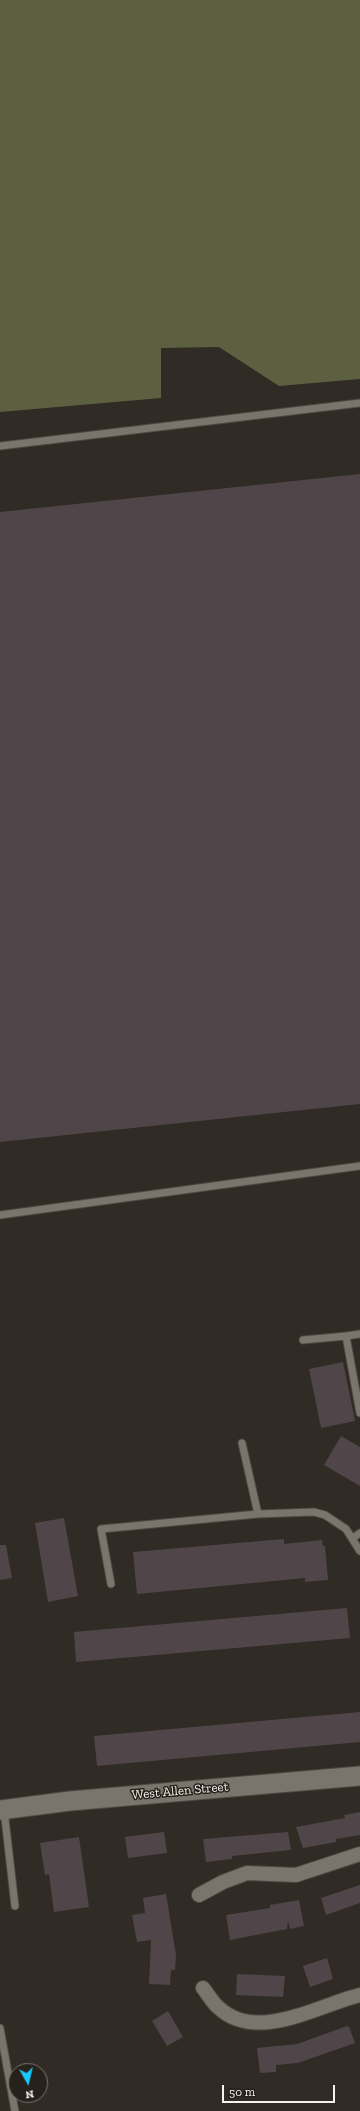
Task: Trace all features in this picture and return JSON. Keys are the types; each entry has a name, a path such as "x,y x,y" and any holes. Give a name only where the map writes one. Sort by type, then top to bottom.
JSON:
{"street":[{"name":"West Allen Street","path":"2,1810 70,1800 360,1776"},
{"path":"199,1895 236,1876 247,1873 296,1875 360,1854"},
{"path":"203,1988 218,2008 228,2014 258,2023 281,2020 360,1995"}],"lane":[{"path":"0,446 360,403"},
{"path":"0,1215 360,1166"},
{"path":"303,1340 360,1334"},
{"path":"346,1336 360,1413"},
{"path":"242,1443 258,1514"},
{"path":"111,1584 101,1529 258,1514 314,1512 336,1521 346,1529 360,1551"},
{"path":"352,1538 360,1533"},
{"path":"2,1810 15,1906"},
{"path":"0,2028 15,2111"}],"green space":[{"path":"0,0 360,0 360,379 279,386 219,347 161,348 161,398 0,412"}],"building":[{"path":"360,474 360,1104 0,1142 0,512"},
{"path":"343,1362 355,1421 321,1428 309,1369"},
{"path":"341,1436 360,1447 360,1486 324,1465"},
{"path":"64,1518 78,1596 48,1602 35,1523"},
{"path":"284,1539 284,1544 322,1540 323,1546 325,1546 328,1580 305,1582 305,1578 137,1594 133,1552"},
{"path":"0,1545 6,1545 12,1578 0,1580"},
{"path":"347,1608 350,1638 76,1662 74,1632"},
{"path":"360,1712 360,1742 97,1766 94,1736"},
{"path":"360,1812 360,1835 336,1839 336,1842 303,1848 296,1827 345,1818 344,1815"},
{"path":"164,1832 167,1853 128,1858 125,1837"},
{"path":"288,1832 291,1850 232,1856 232,1859 206,1862 203,1839"},
{"path":"79,1837 89,1907 54,1912 49,1874 45,1875 40,1843"},
{"path":"360,1885 360,1903 326,1915 321,1898"},
{"path":"166,1894 176,1955 175,1970 171,1970 170,1985 149,1984 151,1940 137,1942 132,1915 145,1913 143,1898"},
{"path":"299,1900 304,1926 290,1929 288,1921 287,1929 230,1940 226,1915 270,1908 270,1905"},
{"path":"327,1958 333,1979 310,1987 303,1966"},
{"path":"237,1974 285,1976 283,1997 236,1995"},
{"path":"168,2011 183,2037 167,2046 152,2021"},
{"path":"347,2026 349,2027 355,2043 298,2063 276,2065 276,2072 260,2073 257,2048 297,2044"}]}
